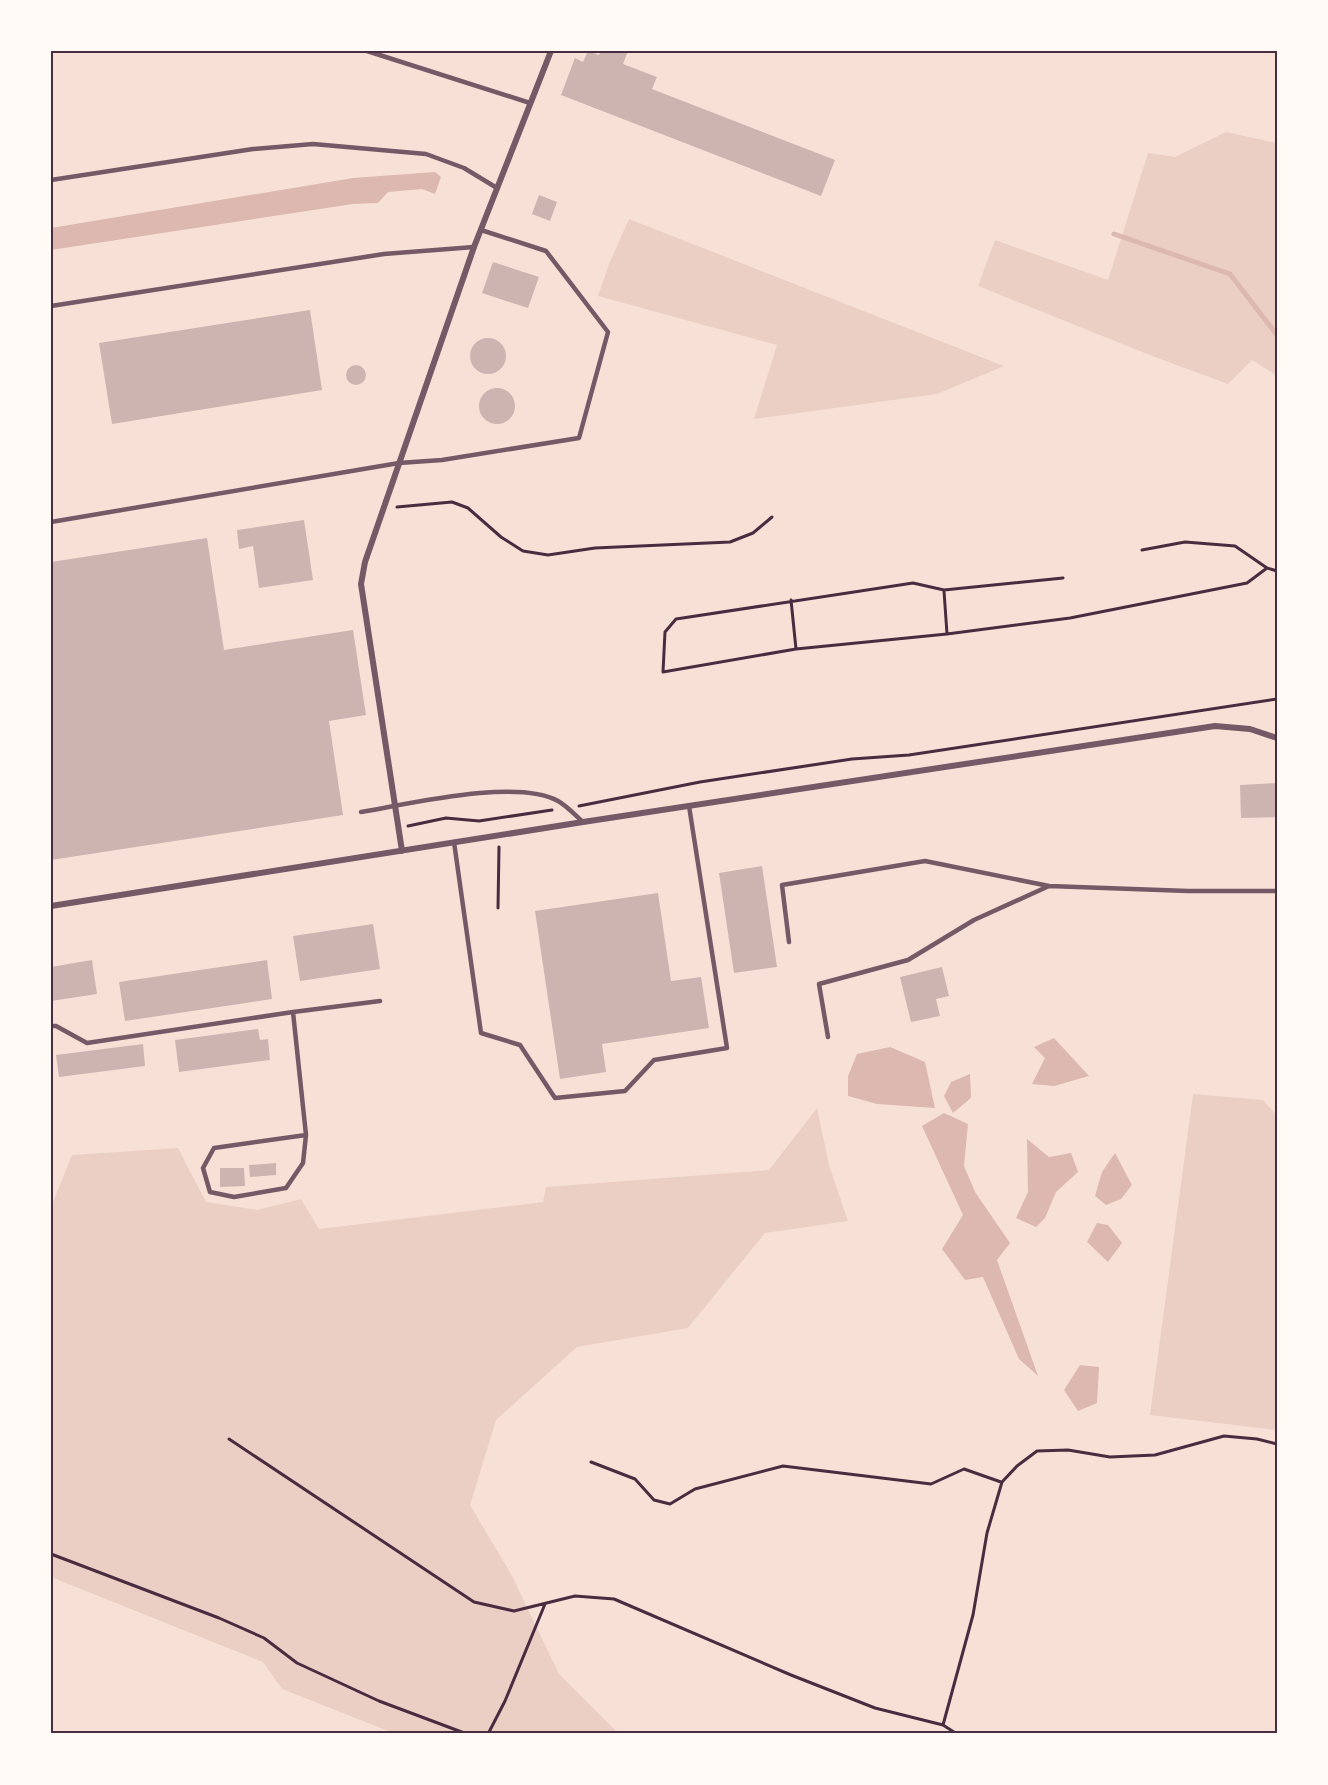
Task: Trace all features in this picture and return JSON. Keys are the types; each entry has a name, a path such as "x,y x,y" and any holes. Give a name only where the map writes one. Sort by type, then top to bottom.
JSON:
{"street":[{"path":"402,851 362,584 364,562 474,247 551,51"},
{"path":"51,906 497,835 1215,726 1250,729 1277,738"}],"lane":[{"path":"367,51 530,103"},
{"path":"51,180 253,149 313,144 426,154 464,168 497,188"},
{"path":"51,522 399,462 442,460 579,438 608,332 546,251 481,230"},
{"path":"51,306 384,254 474,247"},
{"path":"361,812 491,791 528,791 558,801 583,822"},
{"path":"454,842 481,1033 520,1045 555,1098 625,1091 654,1060 727,1048 689,806"},
{"path":"789,942 782,885 925,861 1049,886 1188,891 1277,891"},
{"path":"828,1037 819,984 908,960 974,920 1049,886"},
{"path":"51,1026 56,1026 87,1043 380,1001"},
{"path":"293,1012 306,1135 303,1163 286,1188 234,1197 210,1192 203,1168 214,1148 306,1135"}],"path":[{"path":"383,509 452,502 468,508 501,537 523,551 549,555 595,548 730,542 753,533 772,517"},
{"path":"1142,550 1185,542 1235,546 1266,568 1277,571"},
{"path":"1063,578 944,590 913,583 676,619 665,632 663,672 796,649 947,634 1070,618 1247,583 1266,568"},
{"path":"944,590 947,634"},
{"path":"791,600 796,649"},
{"path":"398,827 446,818 470,821 494,819 567,808 700,782 852,759 921,754 1277,699"},
{"path":"494,819 500,859 498,908"},
{"path":"944,1725 973,1615 987,1533 1002,1482 1017,1466 1037,1451 1068,1450 1110,1457 1155,1455 1224,1436 1257,1439 1277,1444"},
{"path":"229,1439 474,1602 514,1611 575,1596 614,1599 791,1675 875,1708 944,1725 957,1734"},
{"path":"591,1462 635,1479 654,1500 670,1504 695,1489 783,1466 931,1484 964,1469 1002,1482"},
{"path":"51,1554 219,1618 264,1638 297,1663 379,1701 467,1734"},
{"path":"488,1734 505,1701 545,1603"}],"shaded area":[{"path":"1226,132 1277,143 1277,376 1252,360 1228,384 978,286 995,240 1108,280 1148,153 1175,157"},
{"path":"435,172 441,177 435,194 422,189 388,192 378,203 353,204 51,250 51,228 353,178"},
{"path":"629,219 1004,366 937,394 754,419 777,345 598,296"},
{"path":"1054,1038 1089,1076 1054,1086 1032,1084 1045,1058 1034,1047"},
{"path":"890,1047 925,1062 935,1108 877,1104 848,1096 848,1076 857,1054"},
{"path":"970,1074 971,1098 953,1113 944,1096 951,1082"},
{"path":"1193,1094 1263,1100 1277,1116 1277,1430 1150,1415"},
{"path":"817,1108 829,1165 848,1221 765,1233 688,1328 577,1347 496,1420 470,1505 511,1574 559,1674 619,1734 396,1734 282,1689 263,1662 51,1577 51,1207 72,1155 178,1148 206,1202 257,1210 301,1199 319,1229 543,1202 546,1187 769,1170"},
{"path":"944,1113 968,1124 964,1166 975,1192 1010,1243 997,1260 1038,1376 1019,1359 983,1277 965,1280 942,1249 963,1215 922,1126"},
{"path":"1027,1139 1049,1157 1071,1153 1078,1172 1056,1192 1045,1218 1036,1227 1016,1218 1028,1192"},
{"path":"1115,1153 1132,1185 1121,1199 1106,1205 1095,1196 1102,1172"},
{"path":"1097,1223 1108,1225 1122,1243 1108,1262 1087,1242"},
{"path":"1080,1365 1099,1367 1097,1403 1078,1411 1064,1390"}],"building":[{"path":"588,51 599,55 601,51 628,51 623,64 657,77 652,89 835,160 821,196 561,95 575,58 583,62"},
{"path":"539,195 557,202 550,221 532,214"},
{"path":"493,262 539,277 528,308 482,293"},
{"path":"310,310 322,390 112,424 99,343"},
{"path":"488,338 501,343 506,356 501,369 488,374 475,369 470,356 475,343"},
{"path":"356,365 363,368 366,375 363,382 356,385 349,382 346,375 349,368"},
{"path":"497,388 510,393 515,406 510,419 497,424 484,419 479,406 484,393"},
{"path":"304,520 313,580 259,588 253,546 239,549 237,530"},
{"path":"207,538 224,650 353,630 366,715 329,721 343,815 51,860 51,562"},
{"path":"1277,783 1277,817 1241,818 1240,785"},
{"path":"762,866 777,967 734,973 719,873"},
{"path":"658,893 671,981 701,977 709,1028 602,1044 606,1072 560,1079 535,911"},
{"path":"373,924 380,969 300,981 293,936"},
{"path":"92,960 97,994 51,1001 51,967"},
{"path":"267,960 272,999 125,1021 119,982"},
{"path":"942,967 949,996 936,999 940,1016 911,1022 900,977"},
{"path":"258,1029 260,1040 268,1039 270,1060 179,1072 175,1040"},
{"path":"143,1044 145,1066 59,1077 56,1055"},
{"path":"276,1163 276,1175 250,1177 249,1165"},
{"path":"220,1168 244,1168 245,1186 220,1187"}],"waterway":[{"path":"1114,234 1230,274 1277,335"}]}
